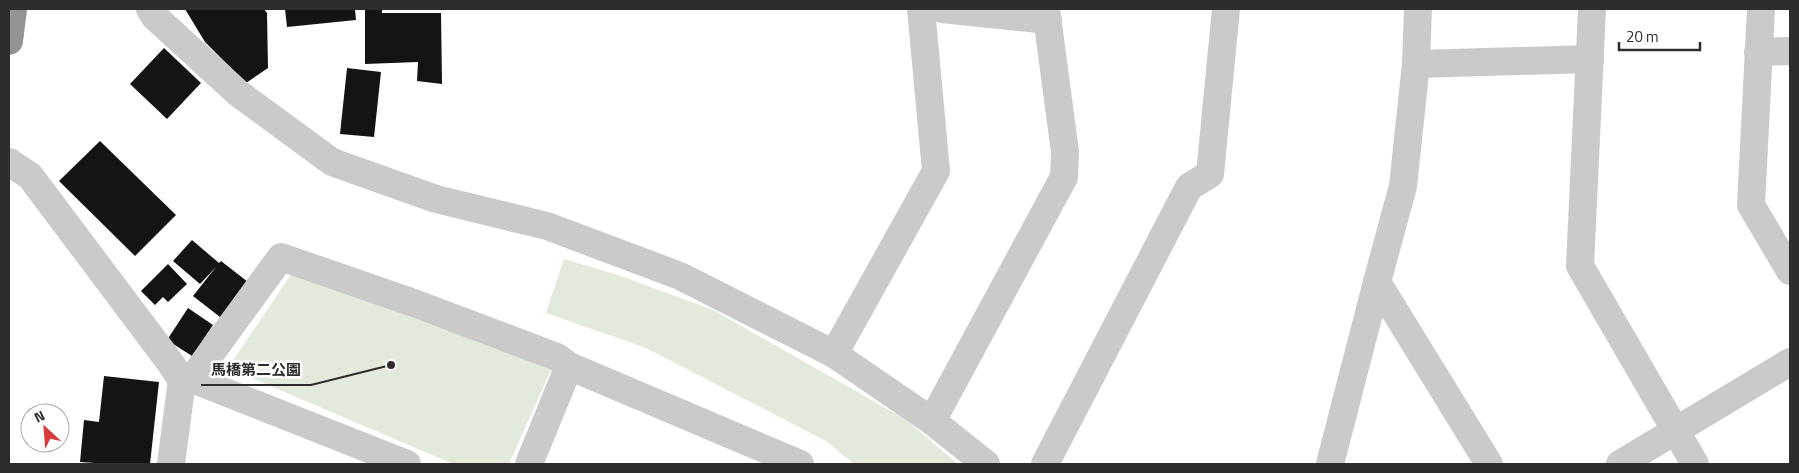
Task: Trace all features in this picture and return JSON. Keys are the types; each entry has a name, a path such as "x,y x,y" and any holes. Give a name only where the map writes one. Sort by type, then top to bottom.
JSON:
{"highway":[{"path":"9,41 13,9"}],"street":[{"path":"150,9 155,17 238,93 332,162 436,198 548,226 680,276 834,354 932,421 986,464"},
{"path":"834,354 936,171 921,9"},
{"path":"932,421 1064,177 1065,152 1047,14 942,9"},
{"path":"1045,464 1189,187 1210,174 1226,9"},
{"path":"1330,464 1403,186 1416,64 1418,9"},
{"path":"1592,9 1580,266 1695,464"},
{"path":"1761,9 1751,205 1790,271"},
{"path":"1758,52 1790,51"},
{"path":"1416,64 1590,59"},
{"path":"9,162 30,176 170,361 187,380 408,464"},
{"path":"171,464 187,380 281,256 414,303 557,358 569,366 800,464"},
{"path":"1377,282 1488,464"},
{"path":"1620,464 1790,362"},
{"path":"529,464 569,366"}],"shaded area":[{"path":"564,259 621,276 713,310 905,419 958,464 854,464 826,441 646,348 546,313"},
{"path":"294,270 554,363 509,464 453,464 228,368"}],"building":[{"path":"185,9 264,9 267,13 268,68 246,83 205,42"},
{"path":"285,9 355,9 356,20 287,27"},
{"path":"365,9 382,9 382,13 441,13 442,84 417,81 418,62 365,64"},
{"path":"164,48 201,83 167,119 130,84"},
{"path":"347,68 381,72 374,137 340,134"},
{"path":"100,141 176,215 135,256 59,181"},
{"path":"192,240 219,263 221,261 248,282 220,317 193,296 216,267 200,284 173,261"},
{"path":"168,264 187,284 168,302 163,297 155,305 141,291"},
{"path":"188,308 213,325 192,356 167,340"},
{"path":"104,376 159,382 150,464 95,464 80,462 84,420 99,422"}],"place":[{"name":"馬橋第二公園","path":"391,365"}]}
